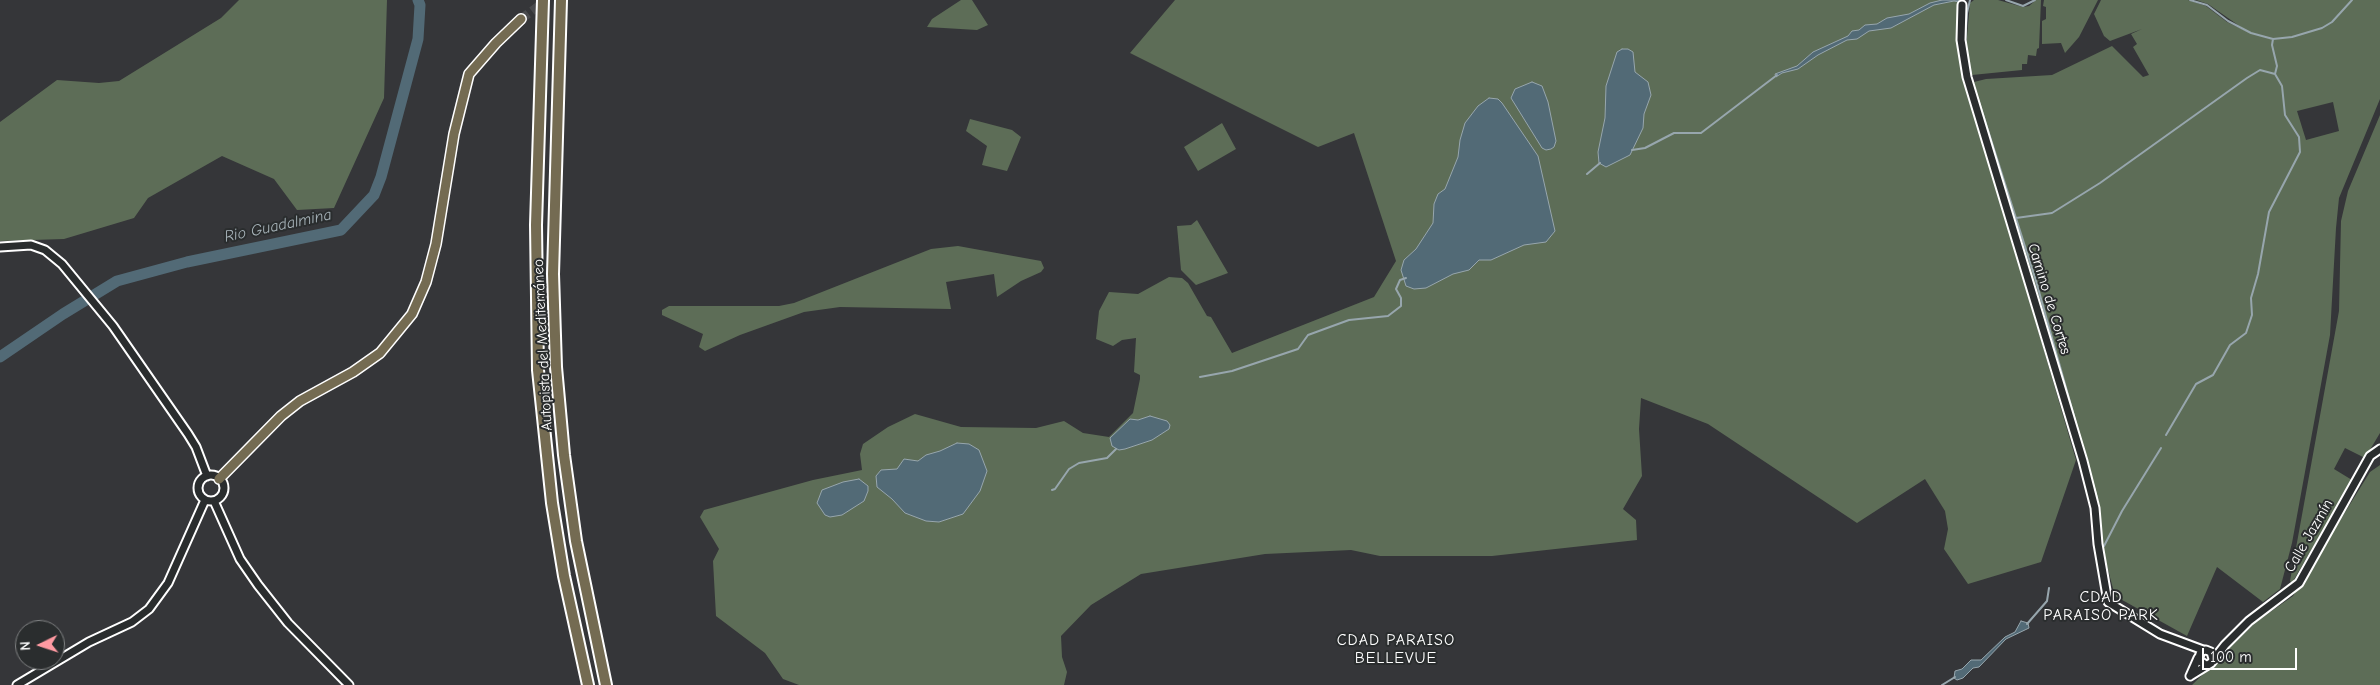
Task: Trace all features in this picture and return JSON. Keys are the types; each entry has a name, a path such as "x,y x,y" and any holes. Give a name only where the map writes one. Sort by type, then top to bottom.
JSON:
{"highway":[{"name":"Autopista del Mediterráneo","path":"543,0 536,235 538,370 552,503 564,576 588,685"},
{"name":"Autopista del Mediterráneo","path":"561,0 553,274 556,367 564,455 576,541 606,685"}],"main road":[{"path":"219,479 280,416 300,402 353,372 380,353 412,314 426,282 436,244 454,134 469,74 496,43 521,19"}],"street":[{"name":"Camino de Cortes","path":"1962,5 1961,40 1967,77 2083,462 2095,508 2098,544 2108,602 2160,634 2186,645"},
{"path":"0,247 31,245 46,250 62,264 114,326 188,434 196,447 207,476"},
{"name":"Calle Jazmín","path":"2213,659 2249,621 2299,583 2370,456 2380,449"},
{"path":"207,476 219,479 223,484 223,491 214,501"},
{"path":"207,476 199,482 198,489 200,495 205,500 214,501"},
{"path":"16,685 89,642 132,622 149,609 168,583 205,500"},
{"path":"214,501 240,559 258,585 288,623 349,685"},
{"path":"2186,645 2206,650 2212,654 2213,659 2210,664 2190,676 2198,657 2206,650"},
{"path":"2186,645 2198,657 2201,663 2206,665"},
{"name":"Calle Jazmín","path":"2206,650 2225,645"}],"green space":[{"path":"239,0 387,0 384,98 334,208 297,210 274,179 222,156 148,198 134,218 64,239 0,241 0,122 57,80 99,83 119,81 221,18"},
{"path":"961,0 972,0 988,25 977,30 927,27 932,19"},
{"path":"1175,0 1959,0 1961,10 1959,50 1961,66 2076,460 2041,562 1968,584 1944,549 1948,529 1945,511 1925,479 1857,523 1708,424 1641,398 1639,429 1642,476 1623,509 1636,520 1637,540 1492,556 1380,556 1351,550 1265,554 1141,574 1091,605 1061,636 1062,657 1067,672 1064,685 799,685 783,679 765,653 716,616 713,561 719,549 700,517 704,510 813,480 862,470 860,454 863,444 888,427 915,414 961,427 1036,428 1064,421 1083,433 1109,437 1133,413 1140,375 1134,372 1136,338 1122,340 1113,346 1096,339 1099,311 1109,292 1138,294 1169,277 1182,278 1188,283 1207,316 1211,317 1232,353 1374,297 1396,261 1354,133 1318,147 1130,53"},
{"path":"1974,0 1998,0 2023,7 2029,6 2036,0 2041,0 2039,48 2037,49 2036,56 2028,55 2027,64 2022,64 2022,70 1972,75 1966,48 1970,3"},
{"path":"2044,0 2098,0 2079,37 2065,53 2061,43 2042,44 2042,21 2046,19 2046,7 2043,6"},
{"path":"2101,0 2188,0 2206,6 2227,22 2248,32 2208,4 2196,0 2380,0 2380,99 2339,198 2330,335 2292,543 2280,589 2263,602 2217,567 2187,636 2115,596 2101,543 2100,506 1974,82 1986,79 2052,75 2112,46 2143,77 2149,75 2133,47 2137,44 2131,34 2142,29 2110,41 2104,36 2094,14","holes":["2333,102 2339,131 2306,140 2297,111"]},
{"path":"2380,115 2380,433 2365,458 2345,448 2334,469 2352,480 2292,583 2290,581 2339,311 2341,221 2348,191"},
{"path":"970,119 1012,130 1021,137 1007,171 982,165 987,146 966,131"},
{"path":"1222,123 1236,149 1198,171 1184,147"},
{"path":"1197,220 1228,273 1196,285 1181,270 1177,226 1191,225"},
{"path":"958,246 1041,261 1044,268 1041,272 1021,281 997,297 994,274 946,282 951,309 840,307 804,312 740,335 705,351 699,347 703,334 662,315 662,310 669,306 779,306 794,303 931,249"},
{"path":"2380,465 2380,685 2192,685 2256,622 2293,596 2370,472"}],"water":[{"path":"1942,0 1959,0 1959,2 1954,1 1934,5 1891,28 1869,31 1857,39 1847,40 1818,55 1798,69 1782,73 1776,77 1775,74 1797,66 1813,52 1848,36 1852,31 1859,30 1865,25 1877,24 1887,18 1909,14 1930,3"},
{"path":"1622,49 1628,49 1633,52 1635,72 1648,82 1651,95 1644,114 1643,128 1630,155 1606,167 1599,163 1598,152 1605,118 1606,86 1617,52"},
{"path":"1532,82 1542,86 1548,102 1556,141 1551,149 1546,150 1542,148 1511,98 1515,89"},
{"path":"1489,98 1498,99 1502,103 1538,156 1555,231 1546,242 1524,245 1491,260 1479,260 1469,270 1453,274 1426,288 1414,289 1406,286 1401,270 1404,260 1416,249 1433,223 1434,204 1438,194 1445,189 1458,157 1465,123 1478,106"},
{"path":"1150,416 1167,421 1170,425 1169,429 1152,440 1125,449 1119,450 1112,446 1110,438 1130,419 1138,420"},
{"path":"957,443 969,444 979,450 987,471 980,491 963,514 939,522 926,521 905,513 877,487 876,476 881,470 897,469 904,459 918,461 926,455"},
{"path":"859,479 868,486 864,501 842,515 830,517 825,515 817,503 822,490 843,482"},
{"path":"2021,621 2028,623 2029,628 2006,639 1979,667 1973,668 1963,678 1957,680 1954,678 1955,671 1962,669 1971,660 1981,660 2005,637 2015,632"}],"waterway":[{"name":"Rio Guadalmina","path":"0,357 63,314 117,281 187,262 341,230 374,195 381,177 418,39 420,5 418,0"},
{"path":"1965,45 1967,13 1970,0"},
{"path":"2006,0 2023,6 2035,0"},
{"path":"2190,0 2207,5 2228,21 2251,33 2273,39 2292,37 2322,28 2332,22 2352,0"},
{"path":"2166,435 2196,384 2213,375 2230,345 2246,333 2252,315 2251,298 2258,274 2269,212 2300,152 2299,137 2285,115 2282,86 2275,74 2277,66 2272,45 2273,39"},
{"path":"1968,62 1971,74"},
{"path":"2016,218 2052,213 2100,183 2247,78 2260,70 2275,74"},
{"path":"1632,150 1645,148 1674,133 1701,133 1777,75"},
{"path":"1972,80 2036,281 2097,498"},
{"path":"1587,174 1600,163"},
{"path":"1200,377 1232,371 1298,349 1308,335 1349,320 1388,316 1401,306 1401,298 1396,289 1400,280 1406,278"},
{"path":"2104,546 2122,511 2161,448"},
{"path":"1052,490 1055,489 1069,469 1079,463 1107,458 1116,449"},
{"path":"2027,624 2047,601 2049,588"},
{"path":"1942,685 1955,677"}],"tunnel":[{"path":"521,19 547,0"}],"district":[{"name":"CDAD PARAISO PARK","path":"2101,606"},
{"name":"CDAD PARAISO BELLEVUE","path":"1396,649"}]}
